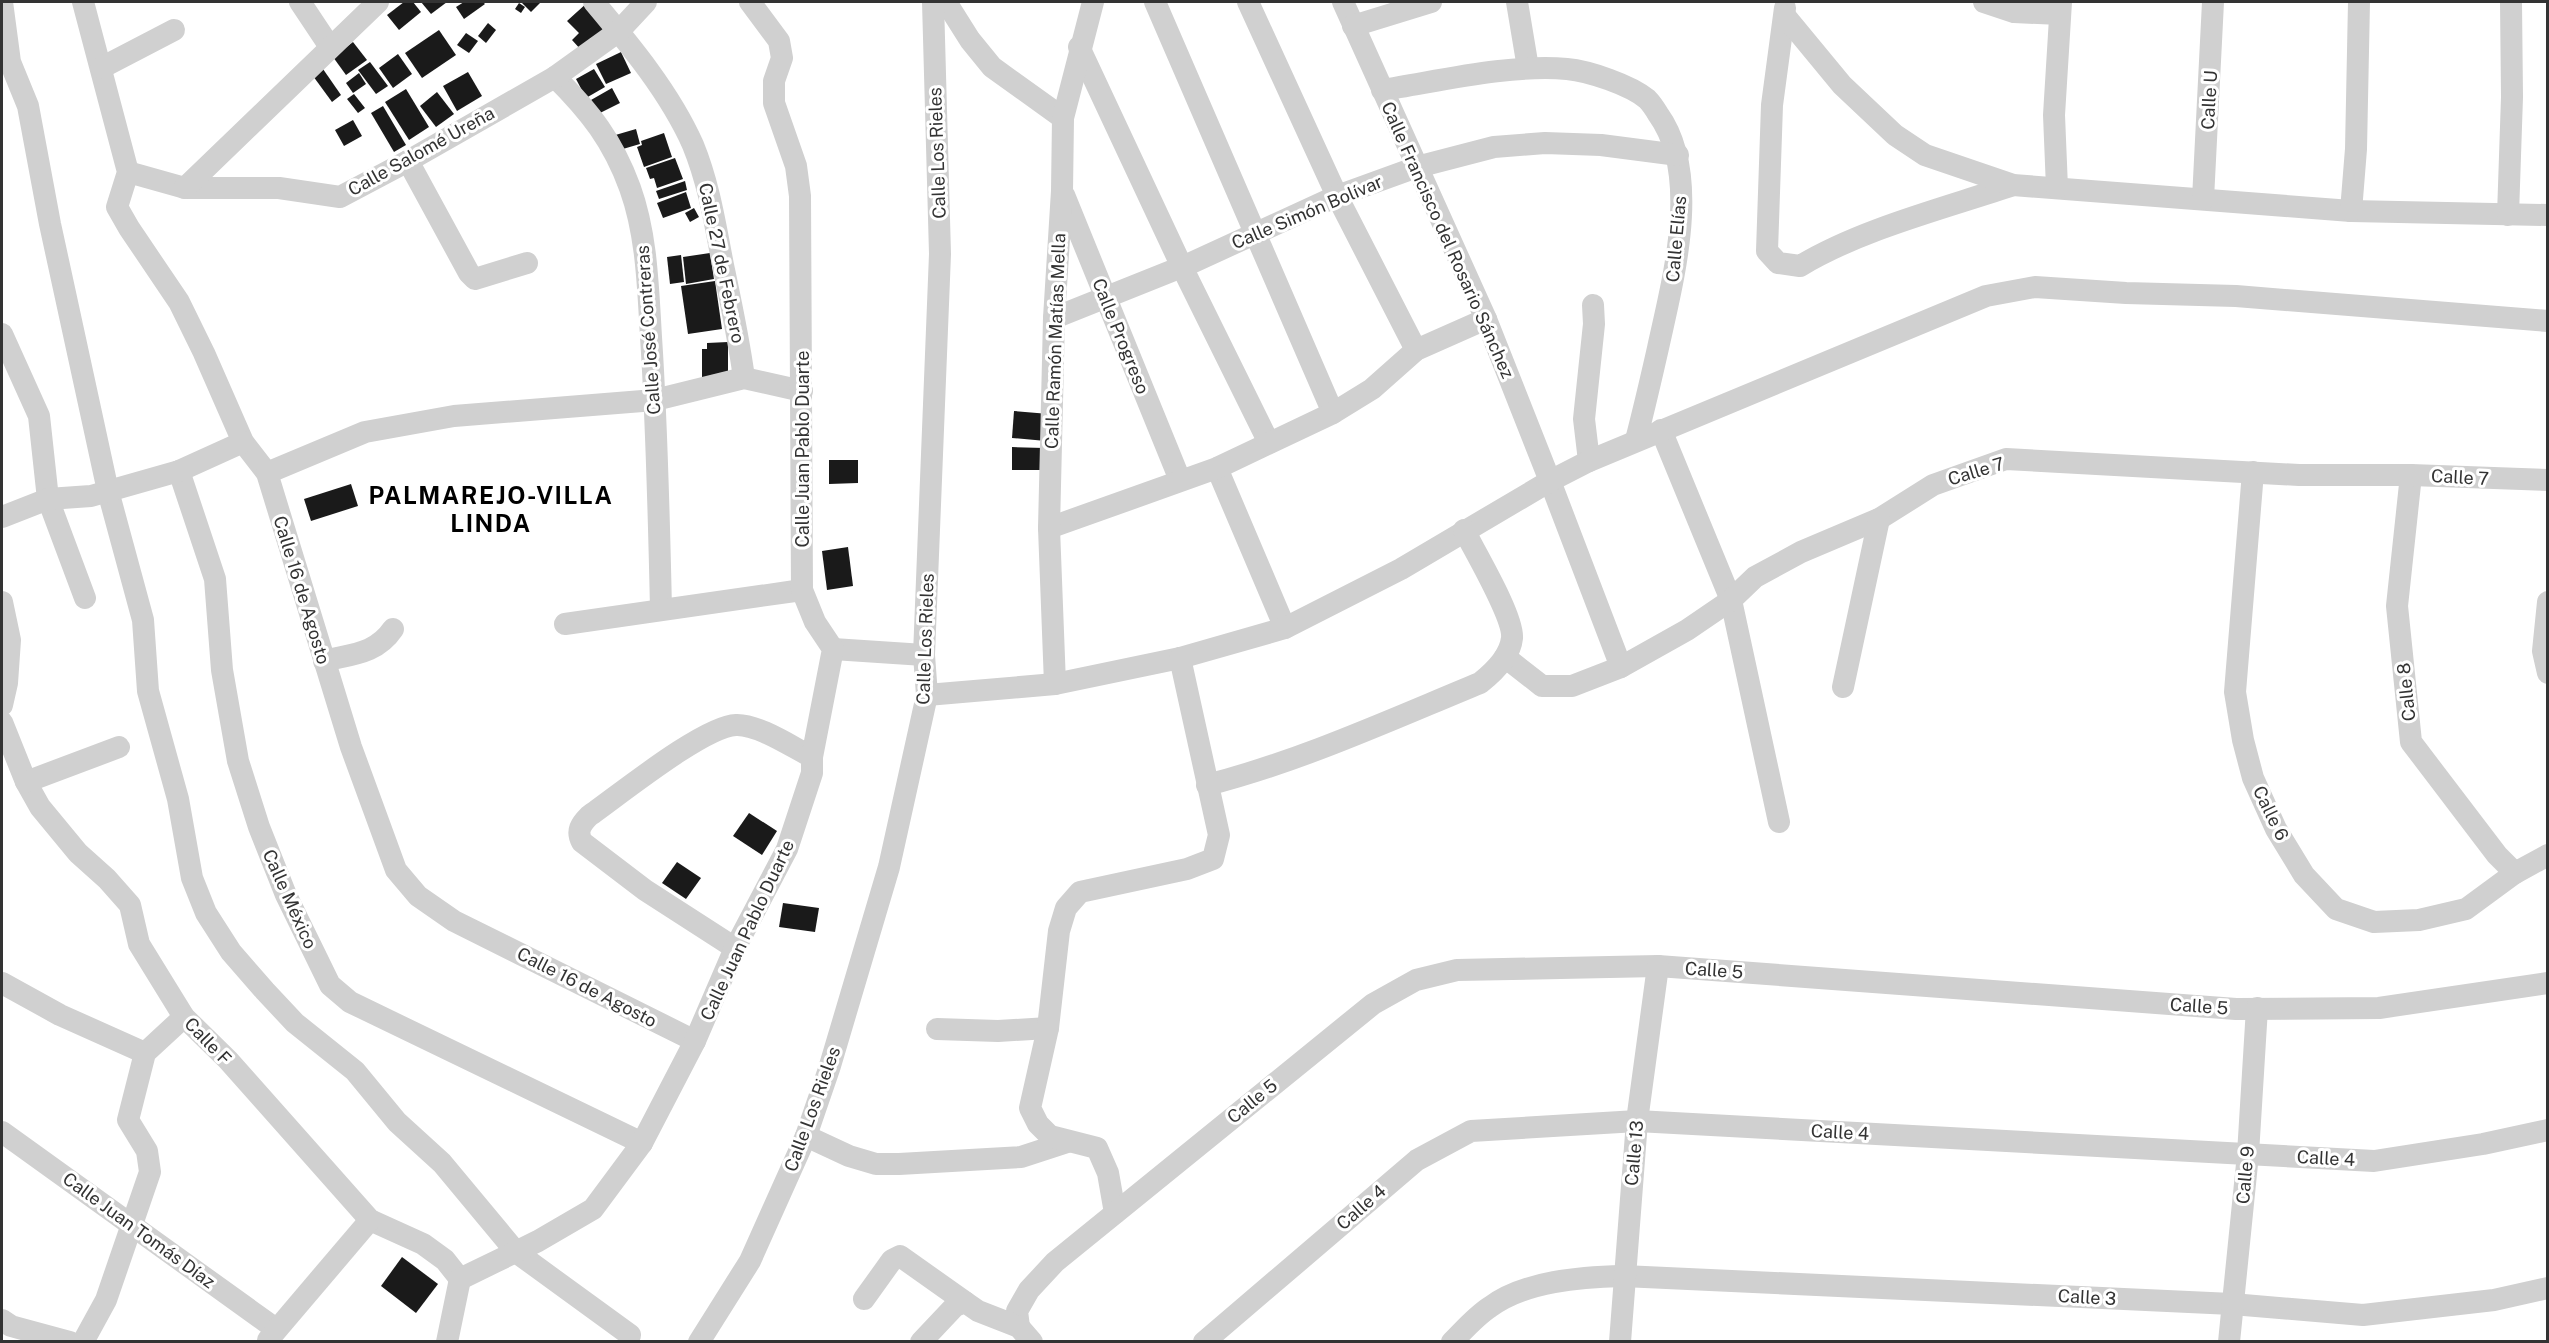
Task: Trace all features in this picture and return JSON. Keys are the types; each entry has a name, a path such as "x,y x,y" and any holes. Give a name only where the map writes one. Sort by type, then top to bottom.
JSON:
{"street":[{"path":"2,2 10,62 28,106 50,224 108,491 142,620 148,691 178,799 192,878 206,913 231,951 265,991 295,1023 355,1071 397,1122 442,1163 516,1252 630,1335"},
{"path":"83,2 128,172"},
{"path":"300,2 330,46"},
{"path":"185,188 378,2"},
{"name":"Calle 27 de Febrero","path":"594,2 619,31 676,115 692,144 708,188 738,330 744,378"},
{"name":"Calle Salomé Ureña","path":"128,172 185,188 279,188 340,196 408,161 555,77 619,31 646,2"},
{"name":"Calle Juan Pablo Duarte","path":"460,1279 516,1252 593,1209 642,1143 695,1041 735,948 787,849 812,773 812,757 833,649 815,622 802,590 800,196 796,166 774,103 774,81 782,58 779,41 750,2"},
{"name":"Calle Los Rieles","path":"699,1341 750,1261 806,1136 829,1069 889,867 927,695 924,655 940,254 933,2"},
{"path":"945,2 992,68 1063,118"},
{"name":"Calle Ramón Matías Mella","path":"1055,684 1049,528 1054,318 1062,191 1063,118 1079,47 1093,2"},
{"path":"1155,2 1333,413"},
{"path":"1248,2 1337,196 1416,350"},
{"name":"Calle Francisco del Rosario Sánchez","path":"1343,2 1486,319 1621,666"},
{"path":"1353,26 1431,2"},
{"path":"1517,2 1527,68"},
{"path":"1984,2 2014,12 2060,8 2054,115 2057,188"},
{"name":"Calle U","path":"2203,199 2213,2"},
{"path":"2351,211 2356,149 2360,2"},
{"path":"2508,215 2512,97 2511,2"},
{"path":"1785,9 1842,85 1895,135 1925,155 2013,185 2351,211 2547,215"},
{"path":"1785,9 1772,105 1767,251 1778,263 1800,266 1820,254 1868,234 2013,185"},
{"path":"101,68 174,30"},
{"path":"1079,47 1182,267 1269,443"},
{"name":"Calle Elías","path":"1382,90 1527,68 1568,69 1593,74 1647,99 1664,123 1678,155 1681,207 1671,297 1636,440"},
{"name":"Calle José Contreras","path":"555,77 602,128 630,188 638,216 648,284 655,400 662,609"},
{"name":"Calle Simón Bolívar","path":"1054,318 1182,267 1337,196 1417,167 1494,147 1545,143 1602,145 1678,155"},
{"path":"408,161 469,273 475,279 527,263"},
{"name":"Calle 16 de Agosto","path":"128,172 117,207 179,302 243,442 267,473 351,747 396,870 418,896 454,921 695,1041"},
{"name":"Calle Progreso","path":"1062,191 1180,480"},
{"path":"927,695 1055,684 1180,658 1285,628 1401,569 1550,481 1589,461 1986,296 2036,287 2126,293 2236,296 2547,321"},
{"path":"1589,461 1584,419 1594,324 1593,305"},
{"path":"1049,528 1217,468 1333,413 1372,389 1416,350 1486,319"},
{"path":"2,335 39,416 48,499 85,598"},
{"path":"267,473 365,432 454,416 655,400 744,378 802,391"},
{"path":"1660,430 1731,600 1779,822"},
{"path":"2,517 48,499 91,496 179,471 243,442"},
{"name":"Calle 7","path":"1505,657 1542,686 1572,686 1621,666 1687,630 1731,600 1755,577 1792,556 1879,519 1933,485 2006,459 2299,475 2411,475 2547,480"},
{"path":"1217,468 1285,628"},
{"name":"Calle México","path":"179,471 214,579 222,670 238,761 259,827 285,895 330,985 350,1002 642,1143"},
{"name":"Calle 6","path":"2253,472 2235,692 2243,740 2253,778 2276,829 2304,875 2336,909 2374,922 2419,920 2466,909 2515,873 2547,855"},
{"name":"Calle 8","path":"2411,475 2397,606 2410,742 2498,855 2515,873"},
{"path":"1843,687 1879,519"},
{"path":"1207,785 1255,773 1306,754 1480,683 1495,672 1505,657 1513,637 1508,618 1464,531"},
{"path":"565,624 802,590"},
{"path":"2,602 10,640 7,683 2,705"},
{"path":"2547,602 2543,651 2547,672"},
{"path":"324,662 372,649 385,641 393,629"},
{"path":"833,649 924,655"},
{"path":"1115,1212 1108,1173 1097,1148 1050,1136 1038,1124 1030,1108 1048,1028 1059,931 1066,908 1080,892 1187,869 1213,859 1219,835 1180,658"},
{"name":"Calle F","path":"2,722 26,782 40,807 78,854 107,879 130,905 139,944 184,1017 228,1060 370,1220 423,1244 445,1260 460,1279"},
{"path":"735,948 645,890 582,842 579,830 589,816 688,746 711,733 735,724 749,726 812,757"},
{"path":"26,782 119,747"},
{"name":"Calle 5","path":"1025,1334 1017,1311 1029,1290 1055,1262 1373,1004 1416,980 1457,970 1658,966 2257,1008 2379,1008 2547,983"},
{"name":"Calle 13","path":"1620,1341 1623,1276 1637,1121 1658,966"},
{"path":"2,983 60,1015 145,1053"},
{"name":"Calle 9","path":"2229,1341 2248,1154 2257,1008"},
{"path":"83,1341 106,1300 134,1225 150,1172 147,1151 128,1120 145,1053 184,1017"},
{"path":"937,1029 998,1031 1048,1028"},
{"name":"Calle 4","path":"1204,1341 1417,1160 1471,1131 1637,1121 2374,1161 2483,1144 2547,1130"},
{"name":"Calle Juan Tomás Díaz","path":"2,1132 134,1225 272,1335"},
{"path":"806,1136 849,1156 876,1164 1021,1157 1067,1142"},
{"path":"272,1335 370,1220"},
{"path":"864,1299 892,1260 900,1256 978,1311 1025,1334"},
{"name":"Calle 3","path":"1452,1341 1490,1306 1535,1287 1569,1280 1623,1276 2232,1304 2363,1315 2494,1300 2547,1288"},
{"path":"447,1341 460,1279"},
{"path":"921,1341 955,1306 965,1302"},
{"path":"2,1320 11,1326 70,1341"}],"building":[{"path":"404,2 413,2 421,12 399,30 387,15"},
{"path":"421,2 447,2 431,14"},
{"path":"464,2 483,2 485,4 464,19 456,7"},
{"path":"521,2 541,2 531,12"},
{"path":"588,2 610,25 582,51 572,40 579,33 567,21"},
{"path":"519,3 525,7 521,13 515,9"},
{"path":"488,23 496,30 486,43 478,36"},
{"path":"439,30 456,55 422,78 405,53"},
{"path":"466,33 478,41 469,53 457,45"},
{"path":"353,42 367,60 346,75 333,57"},
{"path":"621,52 631,73 606,84 596,64"},
{"path":"398,54 412,74 393,88 379,68"},
{"path":"370,62 388,86 376,94 358,70"},
{"path":"323,69 341,95 332,102 313,76"},
{"path":"594,69 605,87 586,98 576,79"},
{"path":"468,72 482,96 457,111 443,86"},
{"path":"359,73 366,84 353,93 346,83"},
{"path":"612,88 620,103 598,114 591,100"},
{"path":"406,89 429,127 409,140 385,102"},
{"path":"437,92 454,114 436,127 420,106"},
{"path":"354,94 365,108 358,113 347,99"},
{"path":"383,106 406,145 394,152 371,113"},
{"path":"353,120 362,136 344,146 335,130"},
{"path":"636,129 640,144 616,151 612,136"},
{"path":"664,133 672,157 644,167 637,147 642,145 641,141"},
{"path":"675,158 683,179 657,188 654,178 650,179 646,168"},
{"path":"685,181 687,190 659,199 656,191"},
{"path":"686,192 691,208 663,218 657,203"},
{"path":"694,208 699,217 690,222 685,213"},
{"path":"710,253 714,279 686,284 683,257"},
{"path":"681,255 684,282 670,284 667,257"},
{"path":"715,281 722,329 688,334 681,286"},
{"path":"728,342 728,377 702,377 702,349 707,349 707,343"},
{"path":"1014,411 1049,414 1046,441 1012,438"},
{"path":"1012,447 1044,448 1044,470 1012,470"},
{"path":"829,460 858,460 858,483 829,484"},
{"path":"351,484 358,506 311,521 304,499"},
{"path":"848,547 853,586 827,590 822,551"},
{"path":"749,813 777,831 762,855 733,836"},
{"path":"677,862 701,878 686,899 662,883"},
{"path":"783,903 819,908 815,932 779,927"},
{"path":"402,1257 438,1284 416,1313 381,1286"}],"district":[{"name":"PALMAREJO-VILLA LINDA","path":"491,509"}]}
